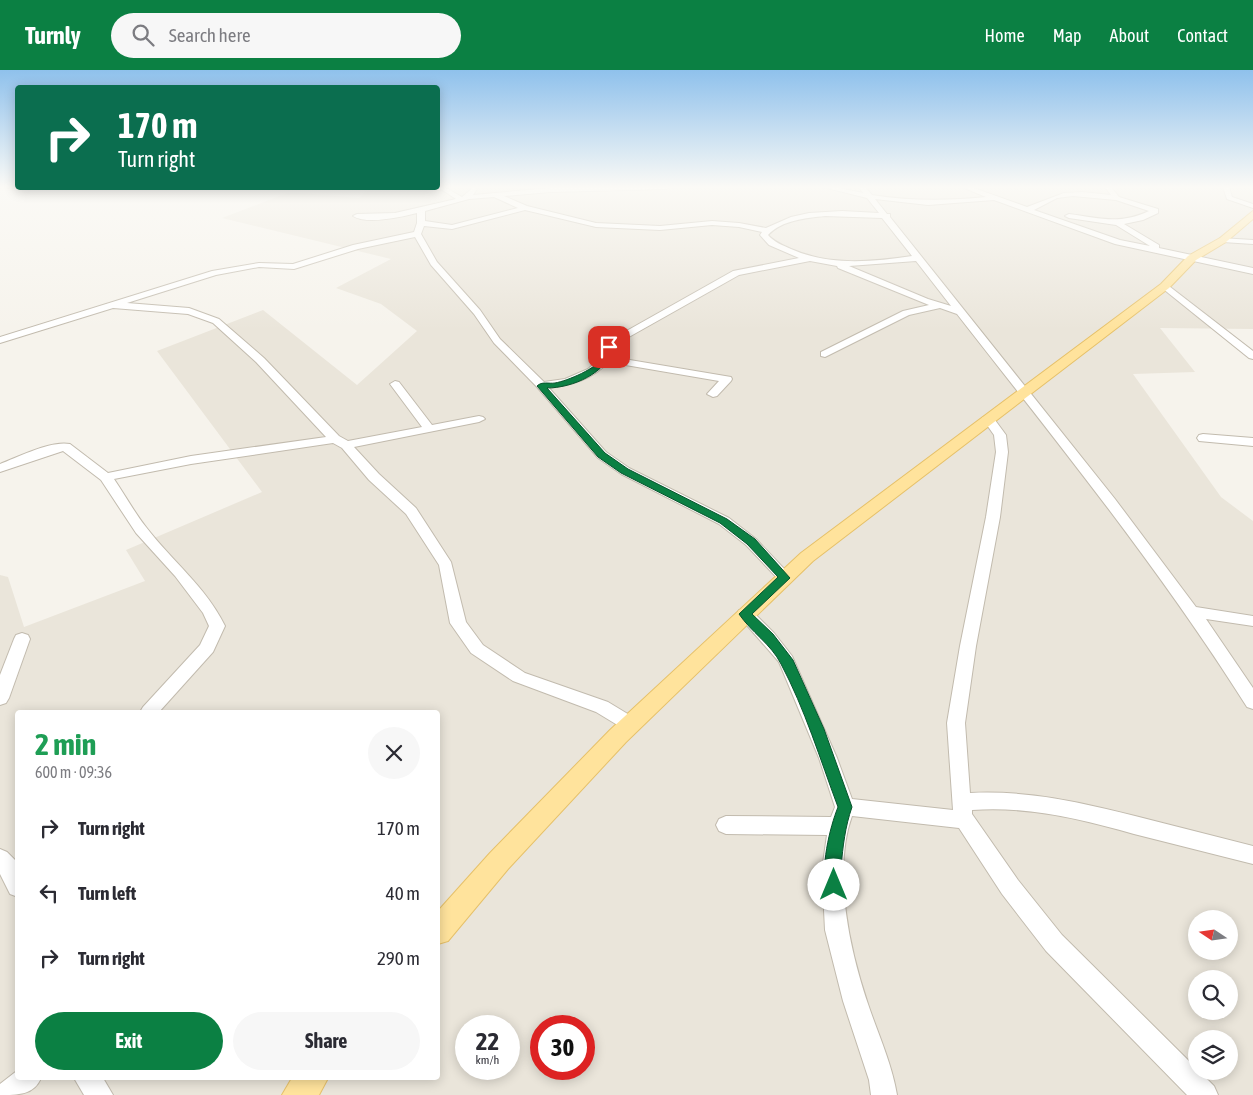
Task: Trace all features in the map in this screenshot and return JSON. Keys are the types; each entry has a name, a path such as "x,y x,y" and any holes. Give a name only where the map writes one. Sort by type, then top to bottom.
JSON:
{"main road":[{"path":"440,929 499,861 630,724 807,557 1022,392 1165,286 1192,258 1229,235"},
{"path":"298,1095 310,1080"}],"street":[{"path":"0,340 215,273 254,265 294,267 396,235"},
{"path":"422,235 434,263 477,312 497,341 541,386 602,455 625,471 724,521 751,542 784,578"},
{"path":"764,235 767,240 785,250 809,259 834,263 869,264 919,258"},
{"path":"901,235 1022,392 1110,502 1216,645 1253,702"},
{"path":"1098,235 1118,242 1253,271"},
{"path":"1136,235 1163,252"},
{"path":"1223,240 1253,242"},
{"path":"541,386 557,385 582,377 606,359 609,347 617,340 736,273 809,259"},
{"path":"834,263 940,306 961,312"},
{"path":"1165,286 1253,356"},
{"path":"111,305 189,311 216,321 260,360 374,478 411,511 446,565 458,623 477,649 519,677 571,698 586,701 630,724"},
{"path":"825,354 906,313 940,306"},
{"path":"606,359 727,379 713,394"},
{"path":"395,384 429,428"},
{"path":"988,418 1000,435 1002,452 993,517 968,646 956,723 963,811 1010,887 1054,943 1205,1095"},
{"path":"106,476 191,460 340,442 479,419"},
{"path":"1203,438 1253,442"},
{"path":"0,468 55,448 66,447 106,476 141,530 180,573 210,611 217,626 207,648 152,710"},
{"path":"1192,612 1253,621"},
{"path":"745,614 768,637 786,660 815,725 842,816 833,870 836,930 855,1001 882,1080 884,1095"},
{"path":"0,698 22,639"},
{"path":"726,825 842,816 963,811 995,800 1032,802 1073,809 1253,855"},
{"path":"7,1095 26,1080"},
{"path":"89,1080 100,1095"}],"shaded area":[{"path":"291,235 1253,235 1253,329 1160,328 1195,372 1133,374 1221,497 1253,521 1253,1095 0,1095 0,575 8,577 24,627 145,581 126,550 262,492 157,351 263,310 357,385 417,331 381,304 336,288 391,259"}],"route":[{"path":"609,347 607,357 601,364 582,377 557,385 541,386 602,455 625,471 724,521 751,542 784,578 745,614 768,637 786,660 817,729 845,807 838,826 833,870 834,885"}]}
